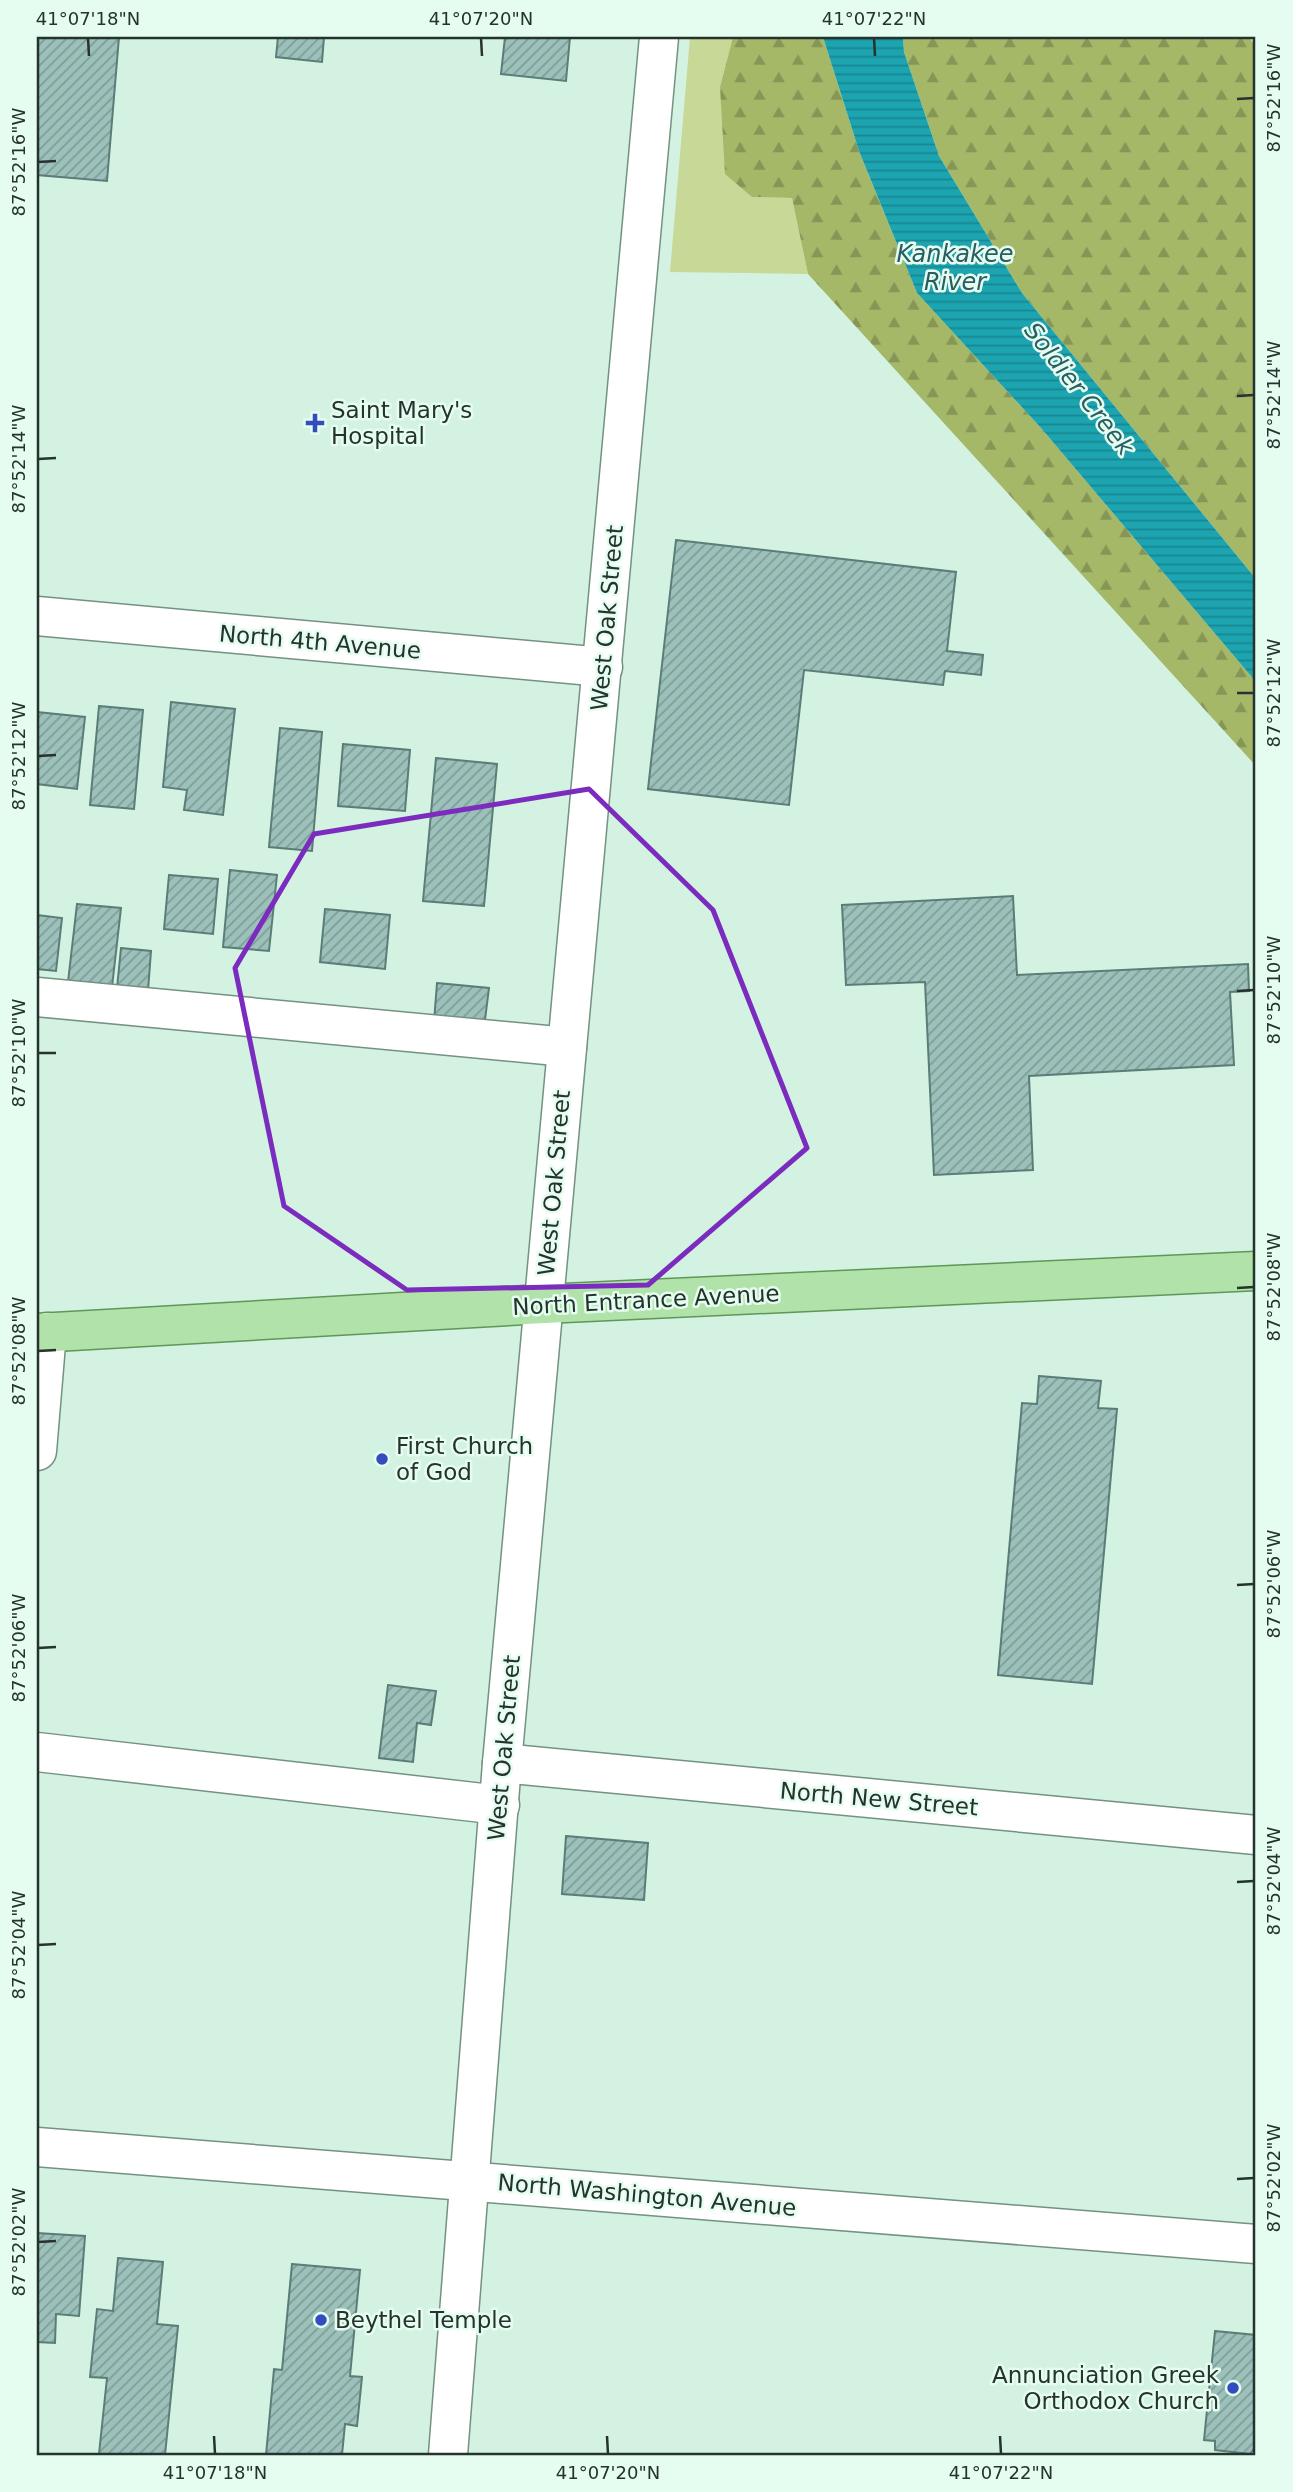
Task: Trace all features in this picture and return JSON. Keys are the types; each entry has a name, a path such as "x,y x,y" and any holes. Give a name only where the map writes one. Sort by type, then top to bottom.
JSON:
{"main road":[{"name":"North Entrance Avenue","path":"42,1332 543,1304 1256,1271"}],"street":[{"name":"West Oak Street","path":"448,2455 502,1763 659,37"},
{"name":"North 4th Avenue","path":"37,616 603,667"},
{"path":"37,997 567,1047"},
{"path":"37,1451 42,1332"},
{"path":"37,1752 499,1805"},
{"name":"North New Street","path":"502,1763 1256,1835"},
{"name":"North Washington Avenue","path":"37,2147 1256,2244"}],"highlighted area":[{"path":"589,789 713,910 807,1148 648,1285 407,1290 284,1206 235,968 314,834"}],"green space":[{"path":"690,37 733,37 720,87 752,197 792,198 808,274 670,272"},
{"path":"733,37 823,37 859,151 917,293 1041,428 1256,682 1256,766 808,274 792,198 752,197 725,174 720,87"},
{"path":"903,37 1249,37 1256,47 1256,579 1022,293 939,156 904,52"}],"water":[{"name":"Kankakee River","path":"823,37 903,37 904,52 939,156 1022,293 1256,579 1256,682 1041,428 917,293 859,151"}],"building":[{"path":"37,37 119,37 107,181 37,175"},
{"path":"278,37 324,37 322,62 276,57"},
{"path":"505,37 570,37 566,81 501,74"},
{"path":"676,540 956,572 947,651 983,655 981,675 945,671 943,685 804,670 789,805 648,789"},
{"path":"171,702 235,709 223,815 184,810 187,790 163,787"},
{"path":"99,706 143,710 134,809 90,805"},
{"path":"37,712 85,717 77,789 37,784"},
{"path":"280,728 322,732 312,851 269,847"},
{"path":"343,744 410,750 405,811 338,806"},
{"path":"436,758 497,764 484,906 423,901"},
{"path":"230,870 277,875 269,951 223,947"},
{"path":"169,875 218,879 213,934 164,929"},
{"path":"1013,896 1017,975 1248,964 1249,991 1230,992 1234,1065 1029,1076 1033,1170 934,1175 925,982 846,985 842,905"},
{"path":"77,904 121,908 112,987 68,982"},
{"path":"325,909 390,915 385,969 320,962"},
{"path":"37,915 62,918 56,971 37,969"},
{"path":"121,948 151,951 148,991 117,988"},
{"path":"437,983 489,988 484,1028 434,1022"},
{"path":"1039,1376 1101,1381 1098,1408 1117,1409 1092,1684 998,1675 1022,1403 1037,1404"},
{"path":"388,1685 436,1691 431,1725 417,1723 413,1762 379,1758"},
{"path":"566,1836 648,1843 644,1900 562,1894"},
{"path":"37,2233 85,2236 79,2316 56,2314 55,2343 37,2342"},
{"path":"118,2258 163,2262 157,2324 178,2326 165,2455 99,2454 107,2378 90,2377 97,2309 113,2311"},
{"name":"Beythel Temple","path":"292,2264 360,2270 350,2376 362,2377 357,2426 345,2424 342,2455 266,2455 274,2369 282,2370"},
{"name":"Annunciation Greek Orthodox Church","path":"1215,2331 1256,2335 1256,2446 1250,2454 1215,2450 1215,2441 1204,2440"}],"place":[{"name":"Saint Mary's Hospital","path":"315,423"},
{"name":"First Church of God","path":"382,1459"},
{"name":"Beythel Temple","path":"321,2320"},
{"name":"Annunciation Greek Orthodox Church","path":"1233,2388"}],"water label":[{"name":"Soldier Creek","path":"1079,389"}]}
